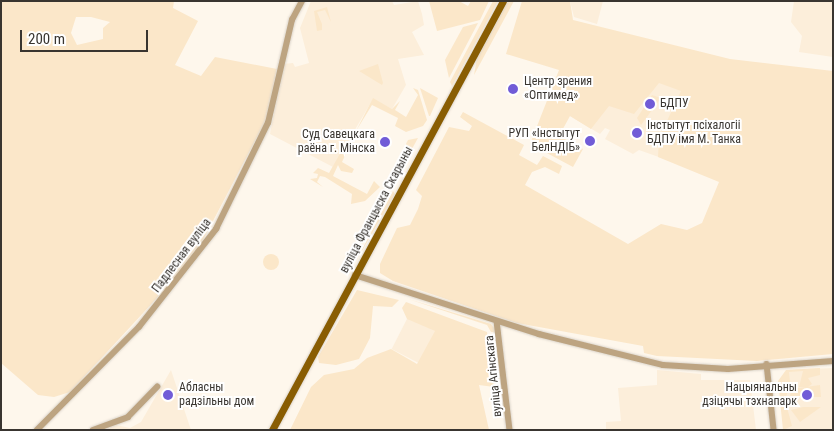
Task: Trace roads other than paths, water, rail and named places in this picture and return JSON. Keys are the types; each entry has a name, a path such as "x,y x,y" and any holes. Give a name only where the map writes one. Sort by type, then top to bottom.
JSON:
{"main road":[{"name":"вуліца Францыска Скарыны","path":"272,430 503,1"}],"street":[{"name":"Падлесная вуліца","path":"37,430 139,327 216,229 268,123 292,20 302,1"},
{"path":"355,275 497,321 668,366 728,369 767,364 833,361"},
{"name":"вуліца Агінскага","path":"497,321 510,430"},
{"path":"767,364 774,430"},
{"path":"93,430 128,417 157,387"}],"place":[{"name":"Центр зрения «Оптимед»","path":"513,89"},
{"name":"БДПУ","path":"650,104"},
{"name":"Інстытут псіхалогіі БДПУ імя М. Танка","path":"637,133"},
{"name":"РУП «Інстытут БелНДІБ»","path":"590,141"},
{"name":"Суд Савецкага раёна г. Мінска","path":"385,142"},
{"name":"Абласны радзільны дом","path":"168,395"},
{"name":"Нацыянальны дзіцячы тэхнапарк","path":"807,395"}]}
